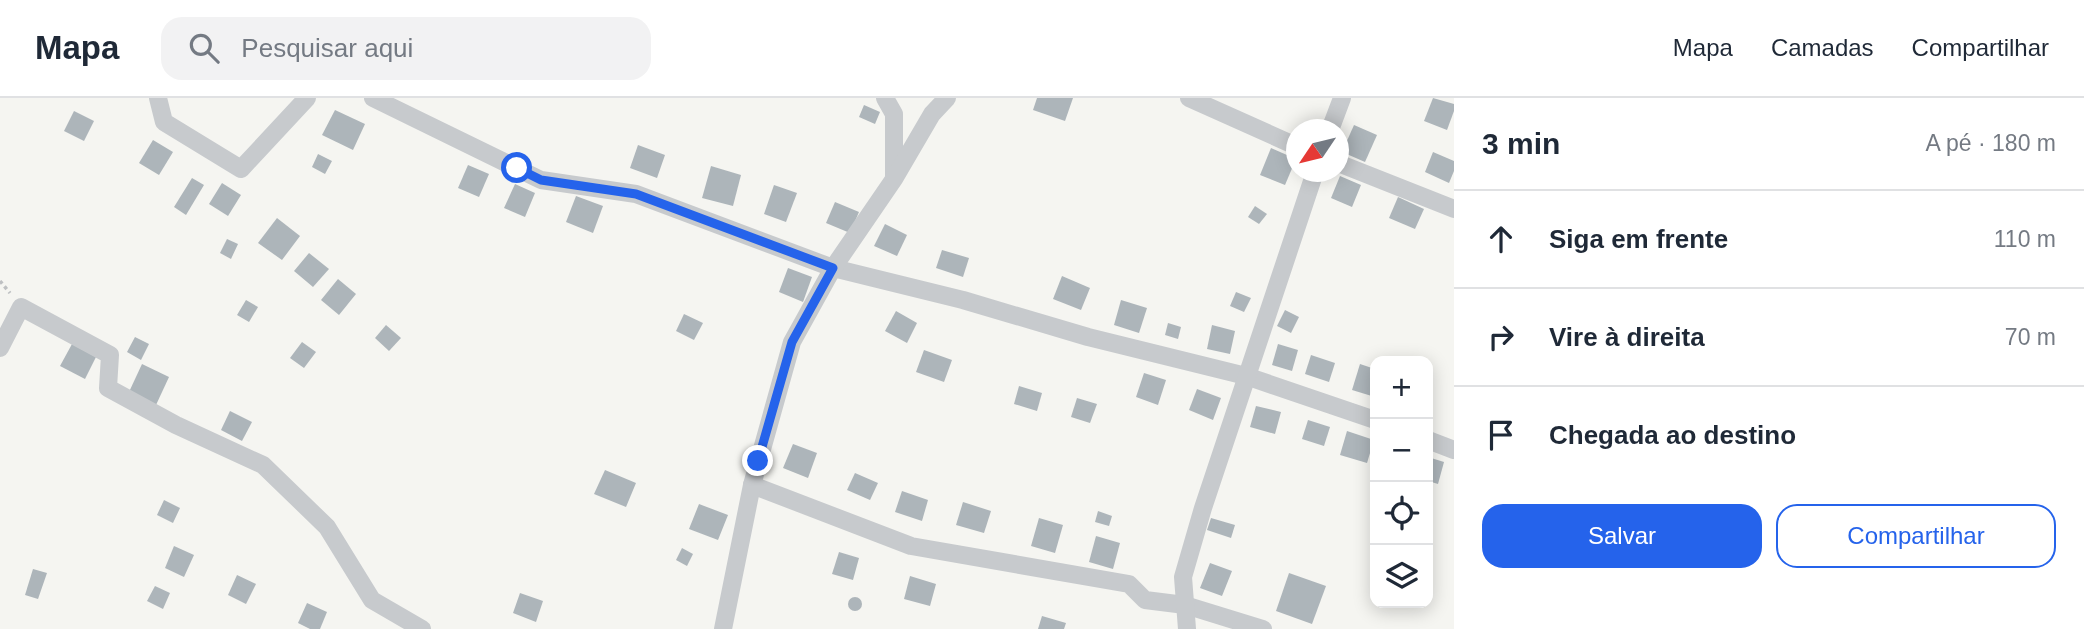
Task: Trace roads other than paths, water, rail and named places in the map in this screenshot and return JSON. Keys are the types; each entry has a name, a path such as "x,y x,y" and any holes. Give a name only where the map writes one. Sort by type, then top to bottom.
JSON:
{"street":[{"path":"158,98 164,122 241,169 307,98"},
{"path":"373,98 541,180 636,194 833,268 963,299 1088,337 1246,376 1372,419"},
{"path":"885,98 894,114 894,179"},
{"path":"723,629 752,485 792,342 833,268 894,179 932,114 947,98"},
{"path":"1189,98 1286,141"},
{"path":"1334,119 1342,98"},
{"path":"1349,167 1454,209"},
{"path":"1187,629 1183,577 1246,376 1312,182"},
{"path":"0,348 21,307 110,355 108,387 176,425 263,465 327,527 372,600 422,629"},
{"path":"1433,442 1454,450"},
{"path":"752,485 911,546 1129,584 1145,600 1185,605 1263,629"}]}
